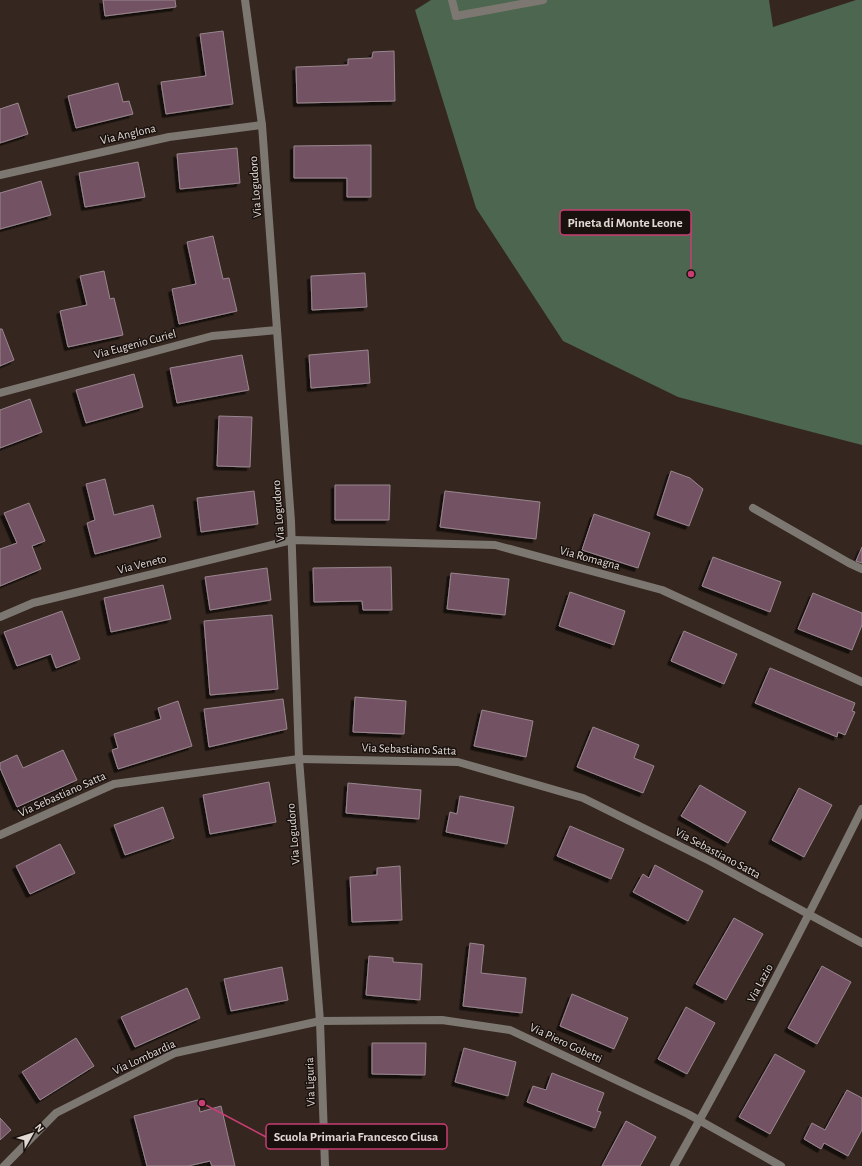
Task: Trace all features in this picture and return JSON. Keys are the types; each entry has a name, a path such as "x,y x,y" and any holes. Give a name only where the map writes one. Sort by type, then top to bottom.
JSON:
{"street":[{"name":"Via Logudoro","path":"245,0 262,125 292,540 298,759 320,1021"},
{"path":"452,0 456,16 543,0"},
{"name":"Via Anglona","path":"0,175 169,137 262,125"},
{"name":"Via Eugenio Curiel","path":"0,393 212,336 277,330"},
{"path":"753,508 849,564 862,569"},
{"name":"Via Veneto","path":"0,617 33,603 292,540"},
{"name":"Via Romagna","path":"292,540 495,546 662,590 862,682"},
{"name":"Via Sebastiano Satta","path":"0,835 114,784 298,759 458,762 583,798 710,861 862,943"},
{"name":"Via Lazio","path":"674,1166 700,1121 809,915 862,809"},
{"name":"Via Piero Gobetti","path":"320,1021 442,1020 510,1030 700,1121 781,1166"},
{"name":"Via Lombardia","path":"4,1166 56,1113 175,1053 320,1021"},
{"name":"Via Liguria","path":"320,1021 325,1166"}],"green space":[{"path":"431,0 769,0 773,27 856,0 862,0 862,445 678,397 563,341 476,208 415,10"}],"building":[{"path":"103,0 175,0 176,7 105,16"},
{"path":"223,31 233,104 166,114 161,82 206,76 200,34"},
{"path":"394,51 395,101 297,103 296,67 348,65 348,59 372,58 373,52"},
{"path":"118,83 123,102 129,101 133,114 76,128 68,96"},
{"path":"18,103 28,134 0,143 0,109"},
{"path":"371,145 371,197 347,197 347,178 294,178 294,146"},
{"path":"237,148 240,183 180,189 177,154"},
{"path":"138,162 145,197 85,207 79,173"},
{"path":"41,181 51,215 0,229 0,193"},
{"path":"213,236 223,279 229,278 237,311 179,324 172,289 196,284 187,242"},
{"path":"104,271 110,299 114,298 123,335 68,347 60,311 87,305 80,276"},
{"path":"365,273 367,307 312,310 311,276"},
{"path":"0,329 2,329 14,360 0,366"},
{"path":"368,350 370,383 311,388 309,355"},
{"path":"242,355 249,390 177,403 170,368"},
{"path":"134,374 143,407 86,423 76,390"},
{"path":"30,399 42,432 0,448 0,410"},
{"path":"219,416 252,417 250,467 217,466"},
{"path":"671,471 690,478 703,489 689,526 657,515"},
{"path":"105,479 114,515 153,505 161,537 95,554 87,523 95,520 86,484"},
{"path":"335,485 390,485 389,520 335,520"},
{"path":"254,491 258,524 201,532 197,498"},
{"path":"445,491 540,502 536,539 440,527"},
{"path":"29,503 45,541 32,546 41,569 0,586 0,549 17,543 4,513"},
{"path":"594,514 650,533 638,568 582,550"},
{"path":"862,547 862,563 856,561"},
{"path":"713,557 781,582 770,612 702,586"},
{"path":"391,567 392,610 363,610 362,601 314,602 313,568"},
{"path":"267,568 271,600 210,610 205,577"},
{"path":"451,573 509,579 505,615 447,609"},
{"path":"163,585 171,619 111,632 104,598"},
{"path":"570,592 625,611 614,645 559,626"},
{"path":"813,593 862,613 862,625 852,650 798,629"},
{"path":"62,611 80,659 56,668 51,654 17,666 4,632"},
{"path":"272,615 278,689 210,695 204,621"},
{"path":"684,631 737,654 724,684 671,661"},
{"path":"770,668 855,703 852,711 855,712 845,735 838,732 837,737 755,703"},
{"path":"355,697 406,701 404,734 353,732"},
{"path":"283,699 287,729 209,747 204,709"},
{"path":"178,701 192,746 118,769 112,750 118,748 114,734 161,719 158,708"},
{"path":"482,710 533,721 526,757 474,746"},
{"path":"593,727 639,745 634,758 654,766 643,793 577,767"},
{"path":"63,750 77,780 17,807 0,768 0,763 17,755 23,768"},
{"path":"269,782 276,822 210,834 203,795"},
{"path":"348,783 421,790 419,819 346,813"},
{"path":"700,785 746,812 728,843 681,816"},
{"path":"799,788 832,805 804,857 772,840"},
{"path":"460,796 514,807 507,844 446,832 450,812 457,814"},
{"path":"163,807 174,838 125,855 114,825"},
{"path":"570,826 624,849 611,879 557,856"},
{"path":"60,844 75,873 30,894 16,866"},
{"path":"655,865 703,891 688,921 633,892 643,874 649,878"},
{"path":"400,866 402,920 352,922 350,877 377,875 377,868"},
{"path":"734,918 763,934 726,1000 696,984"},
{"path":"470,943 484,945 481,973 526,978 522,1013 463,1006"},
{"path":"369,956 393,958 393,962 422,964 420,1000 366,995"},
{"path":"822,966 851,982 817,1044 788,1028"},
{"path":"282,967 288,1000 231,1011 224,979"},
{"path":"187,988 200,1018 135,1047 121,1017"},
{"path":"572,994 628,1018 614,1049 560,1026"},
{"path":"686,1007 715,1023 687,1074 658,1059"},
{"path":"76,1038 94,1066 40,1100 22,1072"},
{"path":"372,1043 426,1043 425,1075 372,1074"},
{"path":"464,1048 516,1062 508,1096 455,1082"},
{"path":"775,1054 805,1071 770,1134 739,1117"},
{"path":"552,1073 604,1093 597,1111 601,1112 595,1128 527,1102 533,1086 546,1090"},
{"path":"847,1090 862,1098 862,1130 848,1156 824,1143 821,1149 804,1139 812,1123 825,1130"},
{"path":"198,1100 200,1112 221,1106 235,1166 212,1166 210,1161 188,1166 147,1166 134,1116"},
{"path":"0,1118 11,1130 0,1140"},
{"path":"626,1121 656,1137 640,1166 602,1166"}],"place":[{"name":"Pineta di Monte Leone","path":"691,274"},
{"name":"Scuola Primaria Francesco Ciusa","path":"202,1103"}]}
